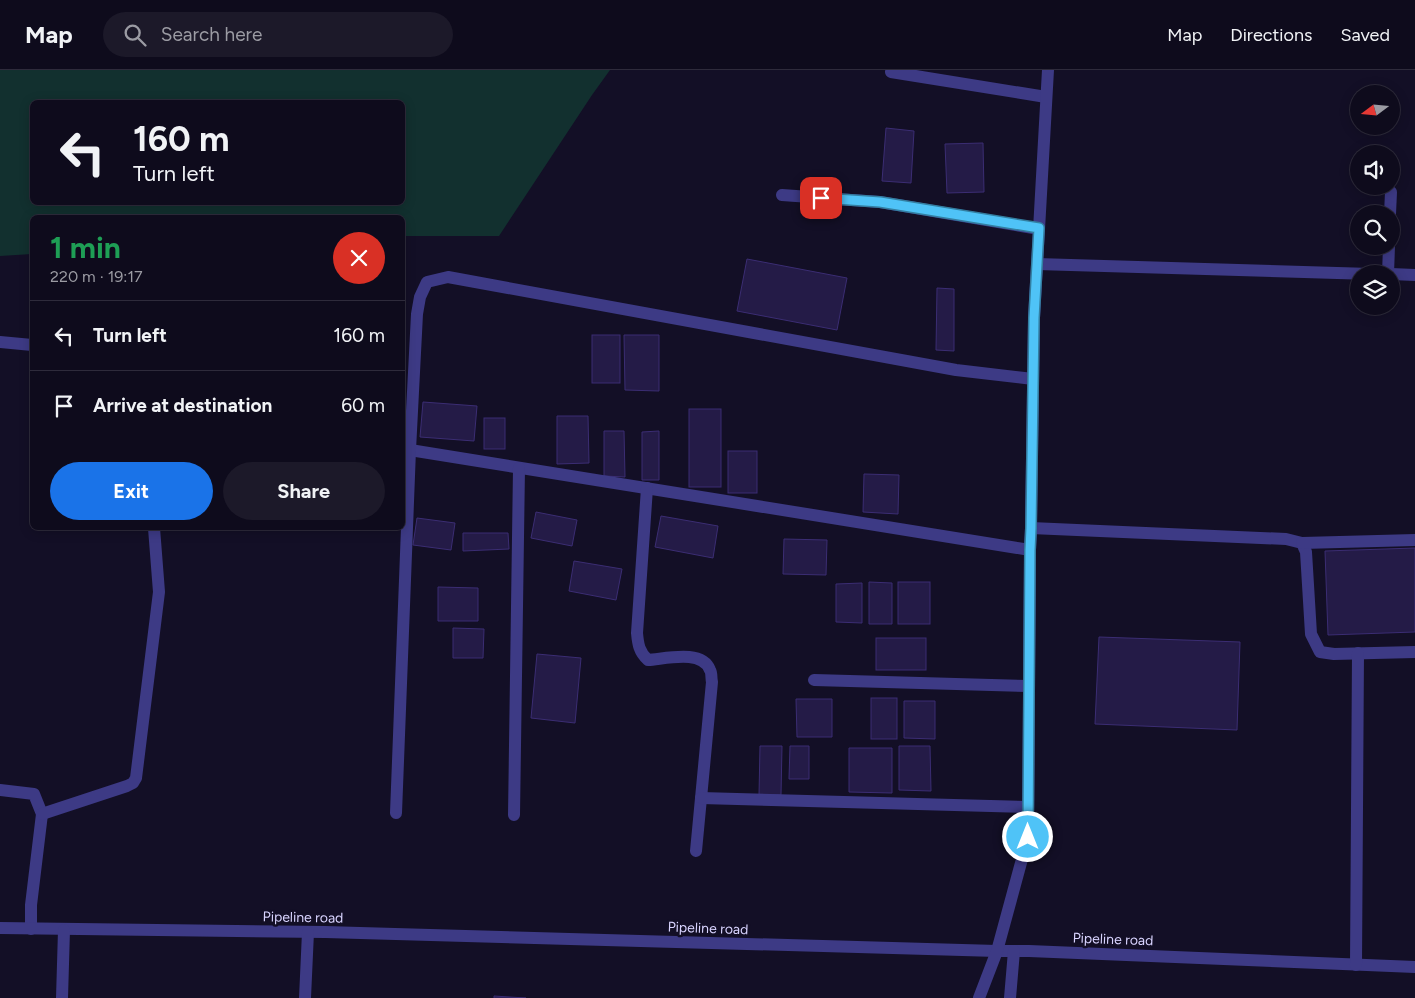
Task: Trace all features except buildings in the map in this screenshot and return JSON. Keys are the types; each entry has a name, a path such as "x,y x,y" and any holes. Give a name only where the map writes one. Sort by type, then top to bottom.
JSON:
{"street":[{"path":"979,998 997,951 1028,837 1034,318 1048,70"},
{"path":"891,72 1046,97"},
{"path":"782,195 880,202 1039,228"},
{"path":"1037,264 1350,273"},
{"path":"1400,274 1415,275"},
{"path":"396,813 417,314 420,297 427,282 448,276 956,370 1033,379"},
{"path":"0,342 30,345"},
{"path":"410,450 1030,550"},
{"path":"514,814 519,468"},
{"path":"646,488 637,633 638,646 644,657 648,660 690,656 704,661 711,671 712,682 696,851"},
{"path":"1031,528 1286,540 1302,543 1415,540"},
{"path":"42,814 127,786 136,778 159,592 154,530"},
{"path":"1302,543 1306,552 1311,634 1320,652 1334,654 1415,652"},
{"path":"1356,965 1358,653"},
{"path":"814,680 1029,686"},
{"path":"0,790 34,794 42,814 31,905 31,929"},
{"path":"701,798 1028,807"},
{"name":"Pipeline road","path":"0,928 308,932 1014,951 1415,967"},
{"path":"62,998 64,930"},
{"path":"305,998 308,932"},
{"path":"1010,998 1014,951"}],"green space":[{"path":"0,70 610,70 499,236 405,236 405,215 30,215 30,254 0,256"}],"route":[{"path":"821,198 880,202 1039,228 1034,318 1028,837"}]}
